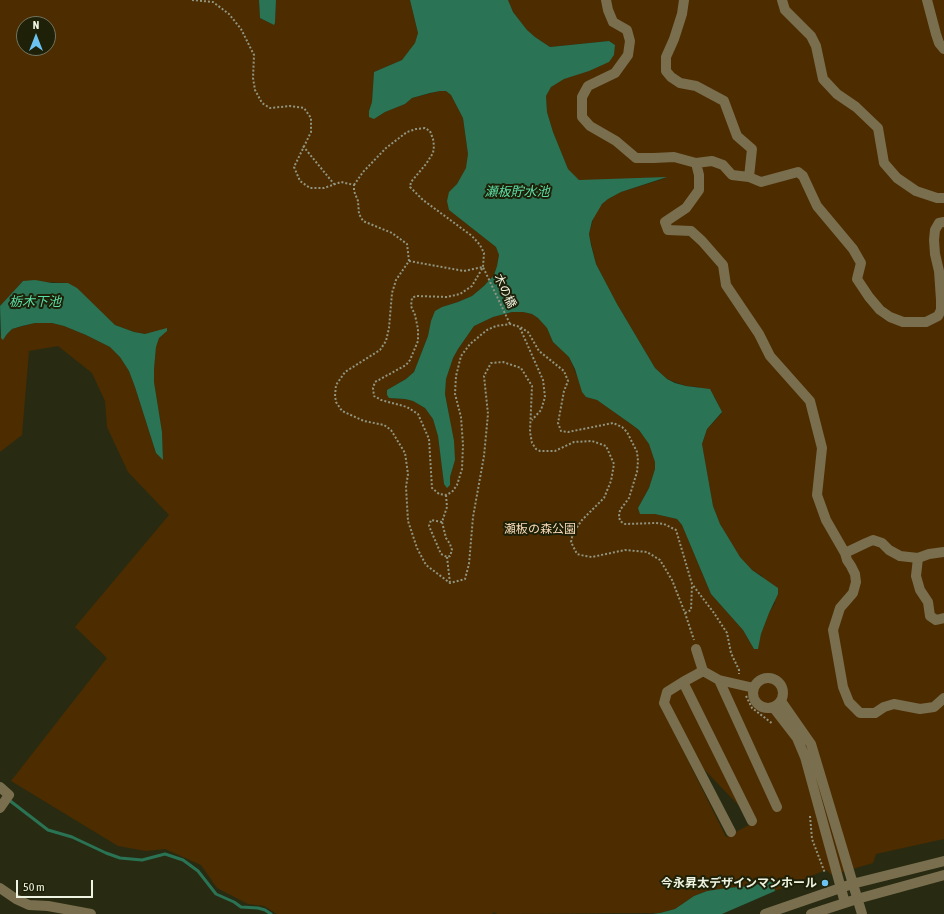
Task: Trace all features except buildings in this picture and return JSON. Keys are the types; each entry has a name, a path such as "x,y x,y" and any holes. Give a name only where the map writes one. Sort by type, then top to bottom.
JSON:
{"street":[{"path":"606,0 613,22 627,30 630,42 628,55 615,73 588,86 582,97 582,117 590,126 616,141 636,158 674,157 696,163 712,161 723,165 732,175 761,182 798,172 803,176 817,206 853,249 861,263 857,279 869,298 880,310 890,317 903,322 926,322 938,316 941,310 940,270 935,254 934,240 935,230 940,223 944,222"},
{"path":"684,0 682,14 674,39 666,57 666,71 671,77 680,83 696,86 724,101 737,136 752,150 749,178"},
{"path":"782,0 785,10 811,36 816,46 823,79 837,94 856,107 878,128 884,163 897,178 916,190 938,198 944,198"},
{"path":"927,0 936,34 944,49"},
{"path":"696,163 699,175 699,190 686,208 664,222 668,230 691,231 723,265 726,285 759,334 770,356 810,401 822,448 817,495 826,520 855,574 856,582 853,593 840,608 832,630 843,687 849,702 860,713 875,713 884,707 894,704 920,709 934,707 944,698"},
{"path":"845,553 873,540 882,543 900,556 918,558 929,554 944,552"},
{"path":"918,558 916,576 920,590 928,602 930,616 936,620 944,618"},
{"path":"696,649 703,671 719,680 754,688"},
{"path":"703,671 667,692 664,703 731,832"},
{"path":"764,679 774,679 778,682 783,691 777,704 768,708 759,705 754,698 754,688 760,681 764,679"},
{"path":"719,680 777,807"},
{"path":"683,682 752,821"},
{"path":"777,704 811,744 852,884 851,901 855,914"},
{"path":"777,704 797,738 805,757 840,888 862,914"},
{"path":"0,787 5,801"},
{"path":"765,914 852,884 944,861"},
{"path":"811,914 851,901 944,875"},
{"path":"0,888 16,899 29,905 48,906 91,914"}],"path":[{"path":"192,0 213,2 229,14 241,29 254,55 253,78 255,90 262,103 270,108 290,106 304,108 311,118 311,132 294,168 300,181 310,188 324,188 341,182 354,185"},
{"path":"450,583 426,565 417,548 408,521 406,487 408,474 405,453 396,436 384,425 364,421 342,411 336,402 335,396 336,385 345,372 380,350 386,341 389,328 392,293 396,280 409,261 407,244 392,233 363,221 359,214 358,201 354,191 354,185 363,172 386,148 407,132 425,128 430,131 433,139 433,153 411,182 410,188 423,200 472,236 480,245 484,253 483,267 472,286 460,294 447,297 416,296 412,298 411,306 415,315 418,329 418,342 410,360 406,365 375,382 373,388 374,396 380,400 407,407 418,414 429,439 432,488 439,494 446,495 452,492 457,485 462,469 463,444 461,417 455,394 456,376 461,356 470,344 487,330 496,326 510,324 520,327 528,332 539,351 564,371 568,381 564,391 558,423 561,431 568,432 612,424 622,426 627,432 637,452 638,472 629,498 620,510 620,521 625,524 664,524 676,530 692,584 691,610 685,613"},
{"path":"304,146 334,184"},
{"path":"409,261 464,271 483,267"},
{"name":"木の橋","path":"483,267 510,324"},
{"path":"520,327 543,380 545,397 541,410 531,421"},
{"path":"450,583 465,579 469,564 473,517 484,456 488,414 484,376 491,363 504,362 521,368 532,386 530,432 532,443 536,449 540,451 555,451 574,442 592,441 606,446 614,464 611,481 604,498 582,520 573,533 571,542 577,554 592,557 625,550 647,552 660,560 672,580 685,613 696,649"},
{"path":"446,495 447,507 442,522 446,538 452,550 450,556 447,557"},
{"path":"442,522 431,520 429,526 441,554 447,557"},
{"path":"447,557 450,583"},
{"path":"692,584 714,613 727,634 731,654 739,670 739,693 745,696 752,708 775,726"},
{"path":"810,815 812,838 827,876"}],"green space":[{"name":"瀬板の森公園","path":"0,0 259,0 260,18 274,25 276,0 410,0 418,33 415,44 402,60 374,72 372,102 369,111 374,119 385,112 405,104 412,98 440,91 446,91 451,95 463,118 468,154 467,168 457,184 449,192 449,210 496,247 499,255 494,275 484,286 472,296 442,307 431,321 428,336 414,372 406,379 387,390 389,398 413,401 425,408 433,419 438,436 444,484 450,485 450,477 455,460 445,394 446,379 453,358 474,326 493,317 512,312 523,312 532,314 538,318 547,328 553,342 569,357 586,397 597,400 631,424 639,430 649,444 655,462 655,469 649,488 638,508 644,514 655,514 677,519 682,525 711,594 743,630 754,649 757,649 769,613 775,603 762,576 745,564 731,544 720,524 713,506 702,445 707,429 722,413 720,408 714,396 698,387 686,386 667,379 655,368 617,304 596,264 589,234 594,216 599,207 608,199 621,192 666,178 579,180 574,177 568,169 553,132 547,112 546,96 551,87 560,80 600,66 614,55 615,45 609,41 550,47 527,30 513,12 508,0 944,0 944,839 876,854 873,863 832,875 826,870 775,891 773,883 769,882 751,886 707,891 694,896 675,909 660,913 497,914 494,912 492,914 277,914 264,906 248,904 217,888 201,865 165,849 146,851 118,846 11,781 107,658 75,627 169,515 128,472 107,427 105,401 92,373 58,346 29,351 22,435 0,452 0,333 1,338 4,339 12,329 35,323 52,323 86,335 110,347 120,357 129,371 156,453 163,460 162,432 154,382 154,369 156,347 159,338 167,331 145,334 134,332 115,325 68,283 23,281 0,306","holes":["661,706 697,762 747,814 751,824 726,837"]}],"water":[{"path":"259,0 276,0 274,25 260,18"},
{"name":"瀬板貯水池","path":"410,0 508,0 513,12 527,30 550,47 609,41 615,45 614,55 609,62 589,71 564,79 551,87 546,96 547,112 553,132 568,169 579,180 667,177 621,192 602,204 592,221 589,234 591,245 596,264 617,304 655,368 667,379 675,383 710,389 722,412 707,429 702,444 713,506 720,524 740,557 752,570 778,588 778,594 761,634 758,649 754,649 743,630 711,594 682,525 677,519 655,514 640,514 638,508 649,488 655,469 655,462 649,444 639,430 631,424 597,400 586,397 582,392 575,369 569,357 553,342 547,328 538,318 532,314 523,312 512,312 493,317 474,326 453,358 446,379 445,394 454,441 455,460 450,477 450,485 447,488 444,484 438,436 433,419 425,408 413,401 389,398 387,395 387,390 406,379 414,372 428,336 435,311 472,296 484,286 494,275 499,255 496,247 449,210 447,201 449,192 457,184 466,168 468,154 463,118 451,95 446,91 430,93 412,98 405,104 385,112 374,119 369,117 372,102 374,72 402,60 415,43 418,33"},
{"name":"栃木下池","path":"35,280 52,283 68,283 77,288 115,325 134,332 145,334 167,328 167,331 159,338 156,347 154,369 154,382 162,432 163,460 156,453 129,371 120,357 110,347 86,335 52,323 35,323 22,326 12,329 3,340 1,338 0,306 23,281"},
{"path":"769,881 773,883 775,891 722,914 652,914 675,909 694,896 707,891 751,886"}],"waterway":[{"path":"9,800 48,830 72,837 120,858 142,860 165,854 183,860 198,871 216,894 234,902 241,907 258,908 271,914"}],"place":[{"name":"今永昇太デザインマンホール","path":"825,883"}]}
